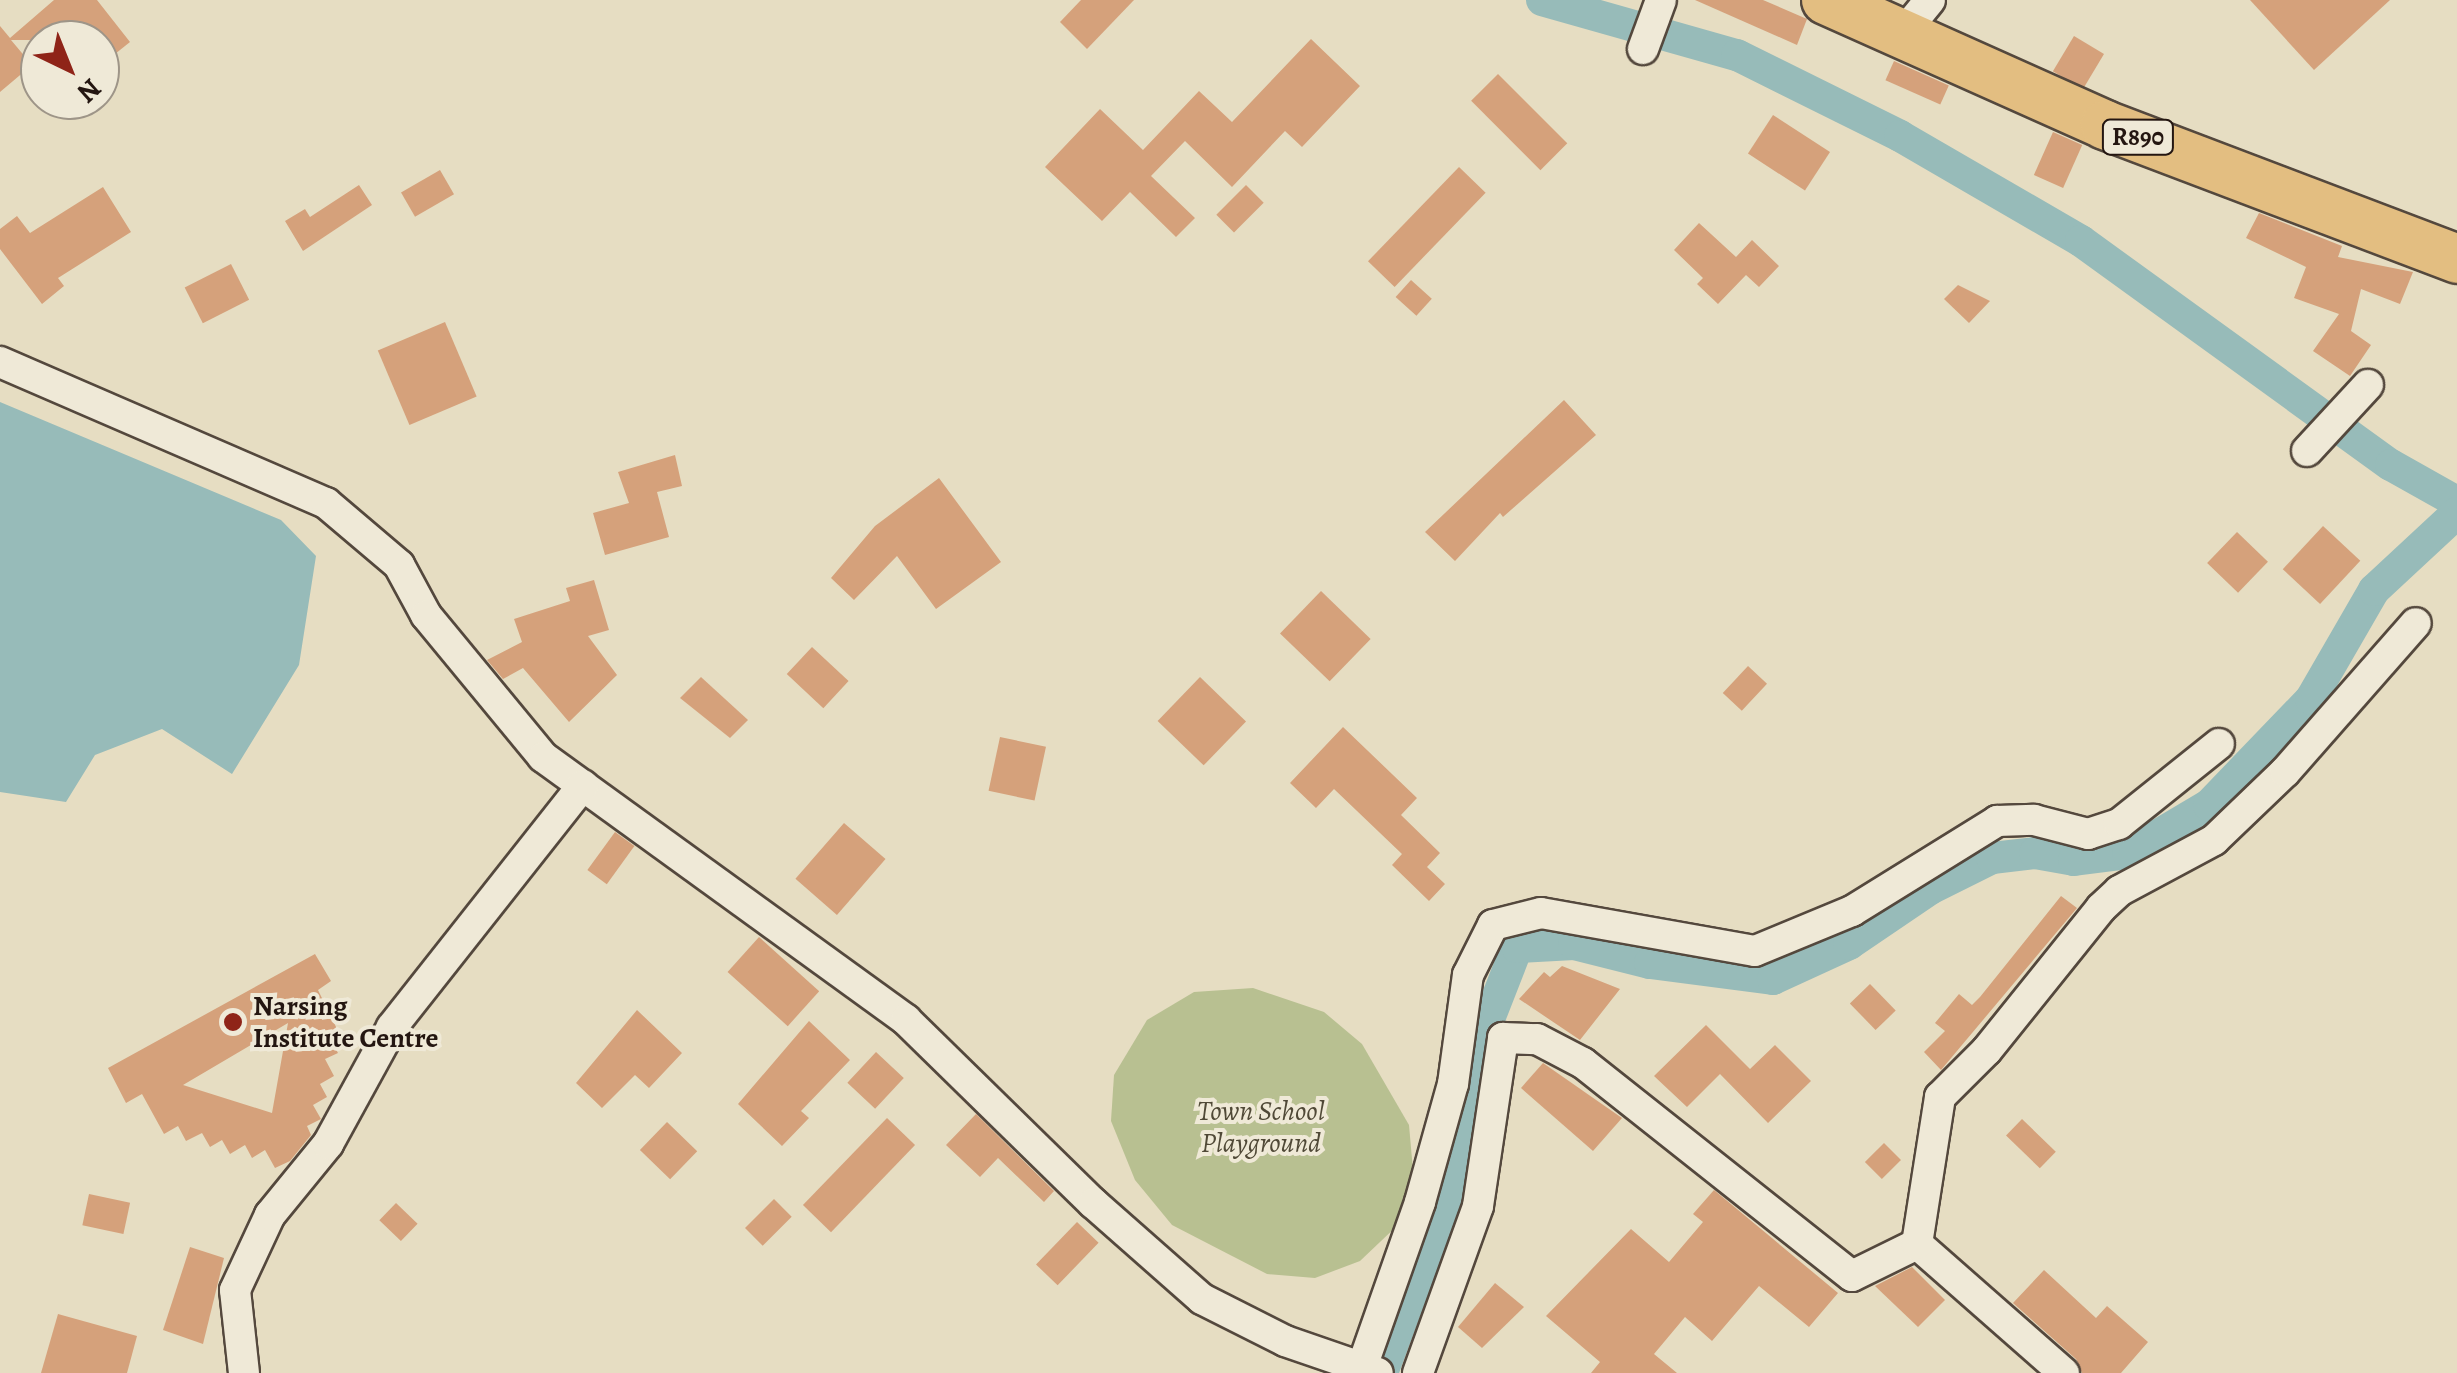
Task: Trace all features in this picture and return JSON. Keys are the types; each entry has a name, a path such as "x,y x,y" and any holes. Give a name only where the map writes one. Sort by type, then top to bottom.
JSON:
{"main road":[{"name":"R890","path":"1826,0 1917,16 2105,125 2457,258"}],"street":[{"path":"1643,49 1661,0"},
{"path":"0,362 326,503 400,565 426,616 543,757 906,1020 1093,1204 1202,1299 1285,1341 1364,1368 1448,1101 1468,975 1493,926 1541,913 1755,950 1852,910 1997,821 2034,820 2088,834 2119,824 2219,744"},
{"path":"2307,451 2368,385"},
{"path":"1917,1244 1940,1097 1988,1050 2101,908 2119,891 2214,840 2285,772 2416,623"},
{"path":"244,1373 235,1290 270,1214 328,1144 392,1027 584,785"},
{"path":"1418,1373 1478,1206 1503,1038 1537,1038 1583,1064 1852,1276 1917,1244"},
{"path":"1917,1244 2064,1373"}],"green space":[{"name":"Town School Playground","path":"1253,988 1324,1012 1362,1044 1409,1125 1414,1182 1400,1223 1360,1261 1315,1278 1267,1274 1172,1225 1135,1180 1111,1121 1114,1075 1147,1020 1194,992"}],"water":[{"path":"0,402 281,520 316,556 299,665 232,774 162,729 95,755 66,802 0,792"}],"building":[{"path":"54,0 97,0 113,20 31,20"},
{"path":"1081,0 1134,0 1087,49 1060,22"},
{"path":"1695,0 1763,0 1807,19 1797,45"},
{"path":"2250,0 2390,0 2314,70"},
{"path":"0,26 10,38 20,29 20,40 11,40 20,51 20,75 0,92"},
{"path":"120,29 130,42 120,50"},
{"path":"2074,36 2104,54 2083,89 2053,71"},
{"path":"1311,39 1360,86 1302,147 1285,131 1232,187 1185,141 1151,176 1195,218 1176,237 1130,192 1102,221 1045,167 1100,109 1143,150 1199,91 1232,122"},
{"path":"1894,61 1949,85 1940,105 1885,80"},
{"path":"1498,74 1567,143 1540,170 1471,101"},
{"path":"1773,115 1830,152 1805,191 1748,154"},
{"path":"2053,132 2082,145 2063,188 2034,175"},
{"path":"1459,167 1486,193 1395,287 1368,261"},
{"path":"440,170 454,194 415,217 401,192"},
{"path":"359,185 372,205 303,251 285,221 305,209 310,217"},
{"path":"1246,185 1264,203 1234,232 1216,215"},
{"path":"103,187 131,232 58,278 64,286 42,304 0,249 0,229 17,216 30,233"},
{"path":"2259,213 2342,246 2338,257 2413,272 2400,304 2361,289 2351,331 2371,345 2350,376 2313,351 2339,314 2294,298 2306,267 2246,238"},
{"path":"1699,223 1736,257 1752,240 1779,266 1759,287 1746,275 1718,304 1697,284 1703,278 1674,250"},
{"path":"231,264 249,300 203,323 185,288"},
{"path":"1411,280 1432,299 1416,316 1396,297"},
{"path":"1958,285 1990,301 1969,323 1944,299"},
{"path":"445,322 477,397 409,425 378,351"},
{"path":"1564,400 1596,435 1503,517 1500,513 1455,561 1425,532"},
{"path":"675,455 682,486 657,492 669,537 605,555 593,513 629,503 618,472"},
{"path":"939,478 1001,562 936,609 897,556 854,600 831,578 875,526"},
{"path":"2323,526 2360,561 2320,604 2283,569"},
{"path":"2237,532 2268,562 2238,593 2207,563"},
{"path":"594,580 609,630 588,636 617,675 569,722 523,668 503,679 487,660 522,642 514,619 570,601 566,588"},
{"path":"1321,591 1371,639 1330,681 1280,633"},
{"path":"812,647 849,681 823,708 787,674"},
{"path":"1748,666 1767,684 1742,711 1723,693"},
{"path":"701,677 748,720 730,738 680,698"},
{"path":"1200,677 1246,721 1204,765 1158,721"},
{"path":"1343,727 1417,798 1401,815 1440,853 1427,867 1445,884 1429,901 1392,865 1402,854 1334,789 1316,808 1290,783"},
{"path":"1000,737 1046,747 1035,801 989,791"},
{"path":"844,823 886,859 837,915 795,879"},
{"path":"615,832 634,846 607,884 587,870"},
{"path":"2061,896 2077,908 1941,1070 1924,1052 1945,1031 1935,1023 1959,994 1972,1005 1980,997"},
{"path":"759,937 819,991 788,1026 728,972"},
{"path":"315,954 331,981 318,990 338,1031 329,1037 338,1053 325,1059 334,1076 320,1084 327,1097 313,1105 321,1119 307,1126 311,1135 290,1161 275,1168 265,1150 252,1158 245,1145 230,1154 222,1140 210,1147 202,1133 186,1141 178,1126 164,1134 142,1094 126,1103 108,1068","holes":["288,1023 272,1113 183,1085"]},
{"path":"1562,966 1620,989 1580,1040 1519,999 1544,972 1550,977"},
{"path":"1870,984 1896,1011 1876,1030 1850,1003"},
{"path":"637,1010 682,1053 649,1088 635,1075 602,1108 576,1083"},
{"path":"809,1021 850,1060 801,1111 809,1118 782,1146 738,1104"},
{"path":"1706,1025 1750,1069 1775,1045 1811,1081 1768,1123 1720,1074 1687,1107 1654,1076"},
{"path":"876,1052 904,1078 875,1109 847,1083"},
{"path":"1543,1063 1622,1118 1593,1151 1521,1088"},
{"path":"976,1114 1054,1191 1044,1202 998,1158 980,1177 946,1145"},
{"path":"887,1118 915,1145 831,1232 803,1205"},
{"path":"2022,1119 2056,1152 2040,1168 2006,1136"},
{"path":"667,1122 697,1151 670,1179 640,1150"},
{"path":"1884,1143 1901,1160 1882,1179 1865,1162"},
{"path":"1714,1190 1838,1293 1809,1327 1759,1286 1712,1341 1685,1317 1654,1354 1677,1373 1591,1373 1600,1362 1546,1316 1631,1229 1669,1262 1703,1222 1693,1214"},
{"path":"89,1194 130,1203 123,1234 82,1225"},
{"path":"774,1199 792,1217 763,1246 745,1228"},
{"path":"396,1203 418,1224 401,1241 379,1220"},
{"path":"1077,1222 1099,1243 1058,1285 1036,1264"},
{"path":"190,1247 224,1258 203,1344 163,1330"},
{"path":"1912,1267 1945,1300 1918,1327 1875,1286"},
{"path":"2044,1270 2096,1318 2107,1306 2148,1342 2121,1373 2082,1373 2076,1359 2013,1303"},
{"path":"1495,1283 1524,1307 1482,1348 1458,1327"},
{"path":"58,1314 137,1336 127,1373 41,1373"}],"waterway":[{"path":"1542,0 1737,55 1900,136 2081,241 2391,465 2457,502"},
{"path":"1382,1373 1466,1147 1489,1019 1517,947 1574,944 1650,963 1773,979 1849,944 1930,889 1992,858 2035,853 2074,860 2128,853 2209,805 2311,699 2374,590 2457,513"}],"place":[{"name":"Narsing Institute Centre","path":"233,1022"}]}
